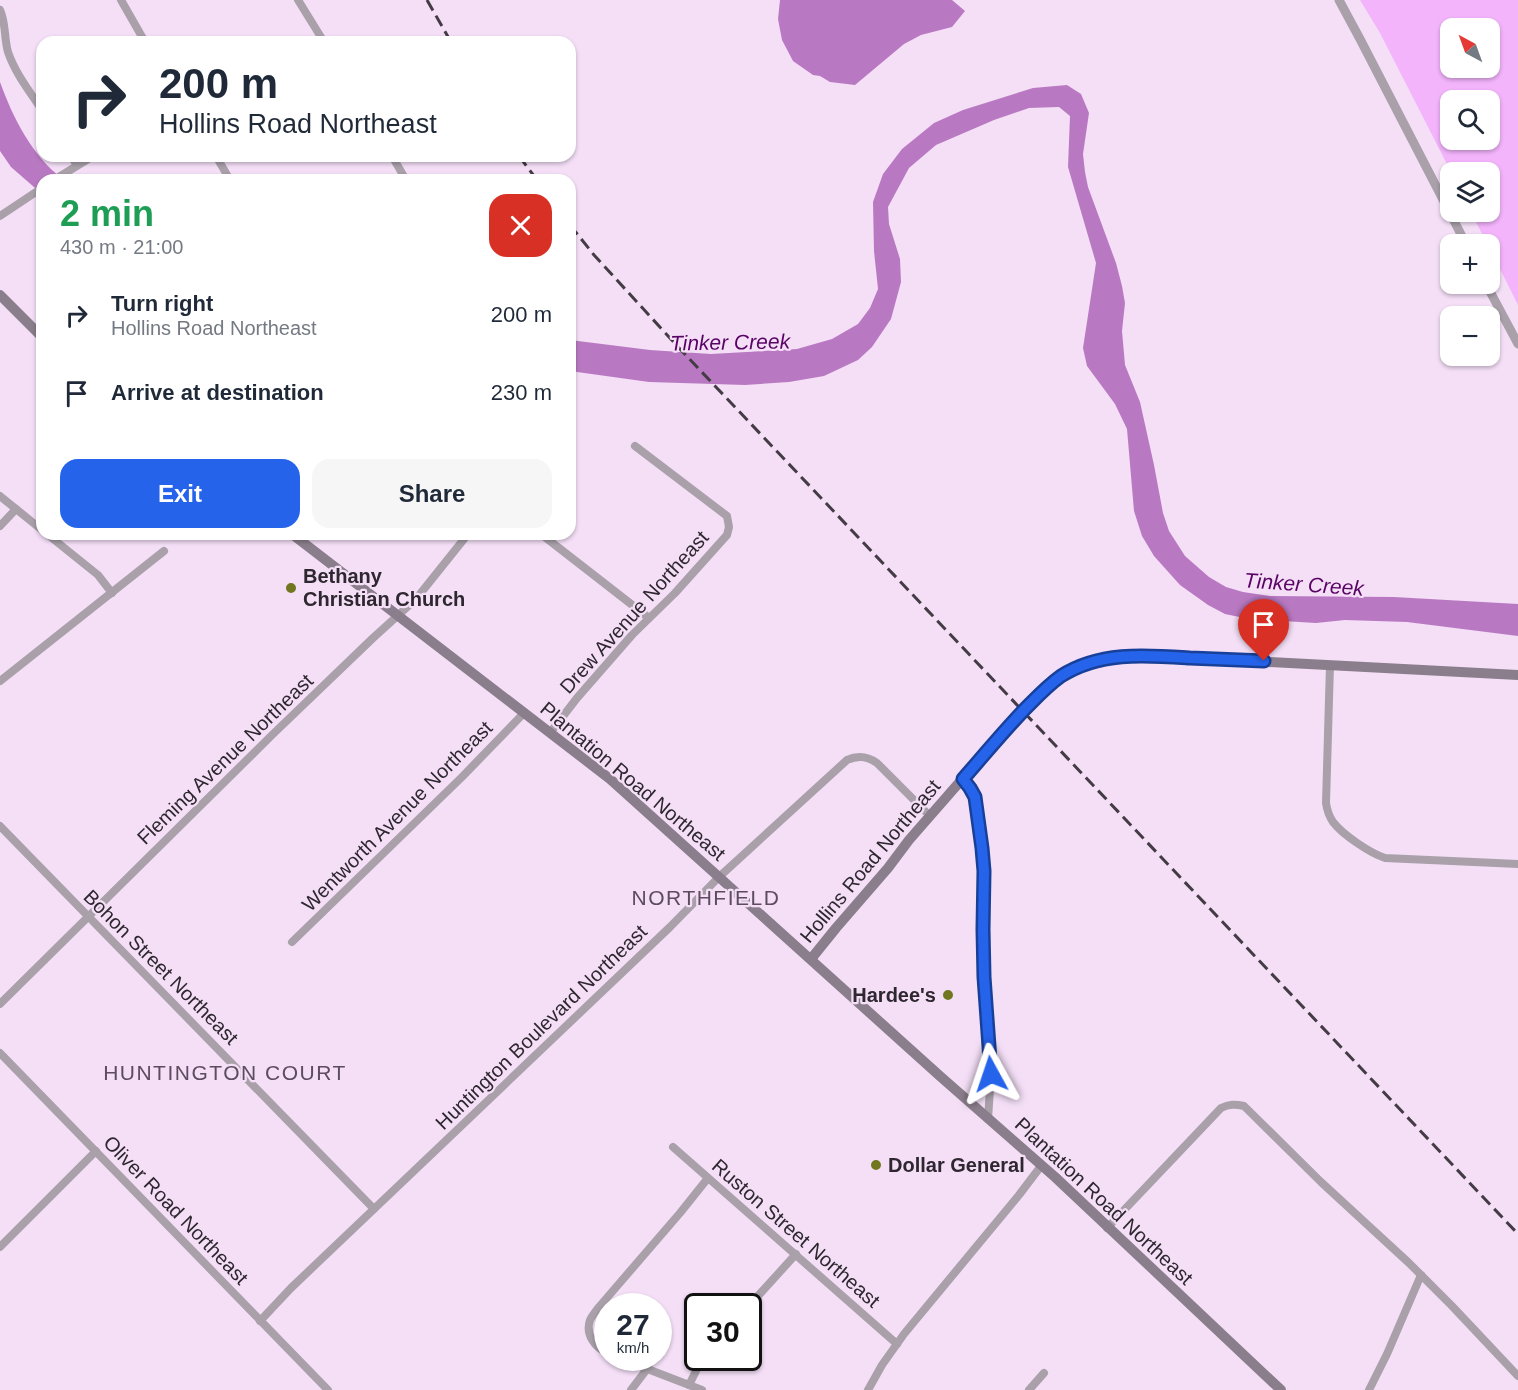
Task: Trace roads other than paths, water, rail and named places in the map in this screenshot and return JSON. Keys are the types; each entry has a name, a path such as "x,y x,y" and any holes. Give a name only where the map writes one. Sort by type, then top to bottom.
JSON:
{"main road":[{"path":"0,295 36,331"},
{"name":"Plantation Road Northeast","path":"300,540 610,780 1041,1166 1281,1390"},
{"name":"Hollins Road Northeast","path":"811,959 909,840 999,737 1048,686 1078,667 1105,658 1153,656 1518,675"}],"street":[{"path":"121,0 142,36"},
{"path":"298,0 320,36"},
{"path":"1339,0 1461,234"},
{"path":"0,10 11,60 36,101"},
{"path":"63,174 82,162"},
{"path":"0,216 36,192"},
{"path":"1491,294 1518,344"},
{"name":"Drew Avenue Northeast","path":"550,733 632,635 675,593 727,535 729,520 727,516 635,446"},
{"path":"0,496 36,525"},
{"path":"0,526 16,509"},
{"path":"54,540 98,575 112,593"},
{"name":"Fleming Avenue Northeast","path":"0,1004 273,735 416,599 463,540"},
{"path":"549,540 649,618"},
{"path":"0,681 164,551"},
{"path":"1330,665 1326,803 1332,821 1374,854 1385,858 1518,864"},
{"name":"Wentworth Avenue Northeast","path":"292,942 462,777 524,713"},
{"name":"Huntington Boulevard Northeast","path":"260,1321 291,1288 670,927 719,877 847,760 863,757 877,763 930,816"},
{"path":"963,779 975,797 984,871 984,977 991,1074 988,1119"},
{"name":"Bohon Street Northeast","path":"0,826 374,1209"},
{"name":"Oliver Road Northeast","path":"0,1053 328,1390"},
{"path":"1107,1228 1221,1108 1237,1104 1248,1110 1421,1275 1518,1376"},
{"name":"Ruston Street Northeast","path":"673,1147 897,1344"},
{"path":"0,1247 96,1151"},
{"path":"868,1390 897,1344 1041,1166"},
{"path":"612,1293 708,1178"},
{"path":"761,1293 796,1254"},
{"path":"1369,1390 1421,1275"},
{"path":"594,1314 590,1319 589,1326 589,1334 594,1343"},
{"path":"631,1390 645,1371"},
{"path":"652,1371 702,1390"},
{"path":"689,1385 696,1371"},
{"path":"1029,1390 1044,1373"}],"railway":[{"path":"427,0 448,36"},
{"path":"524,162 532,174"},
{"path":"576,232 680,349 1518,1234"}],"place":[{"name":"Bethany Christian Church","path":"291,588"},
{"name":"Hardee's","path":"948,995"},
{"name":"Dollar General","path":"876,1165"}],"district":[{"name":"NORTHFIELD","path":"706,897"},
{"name":"HUNTINGTON COURT","path":"225,1072"}],"water label":[{"name":"Tinker Creek","path":"730,342"},
{"name":"Tinker Creek","path":"1304,584"}]}
